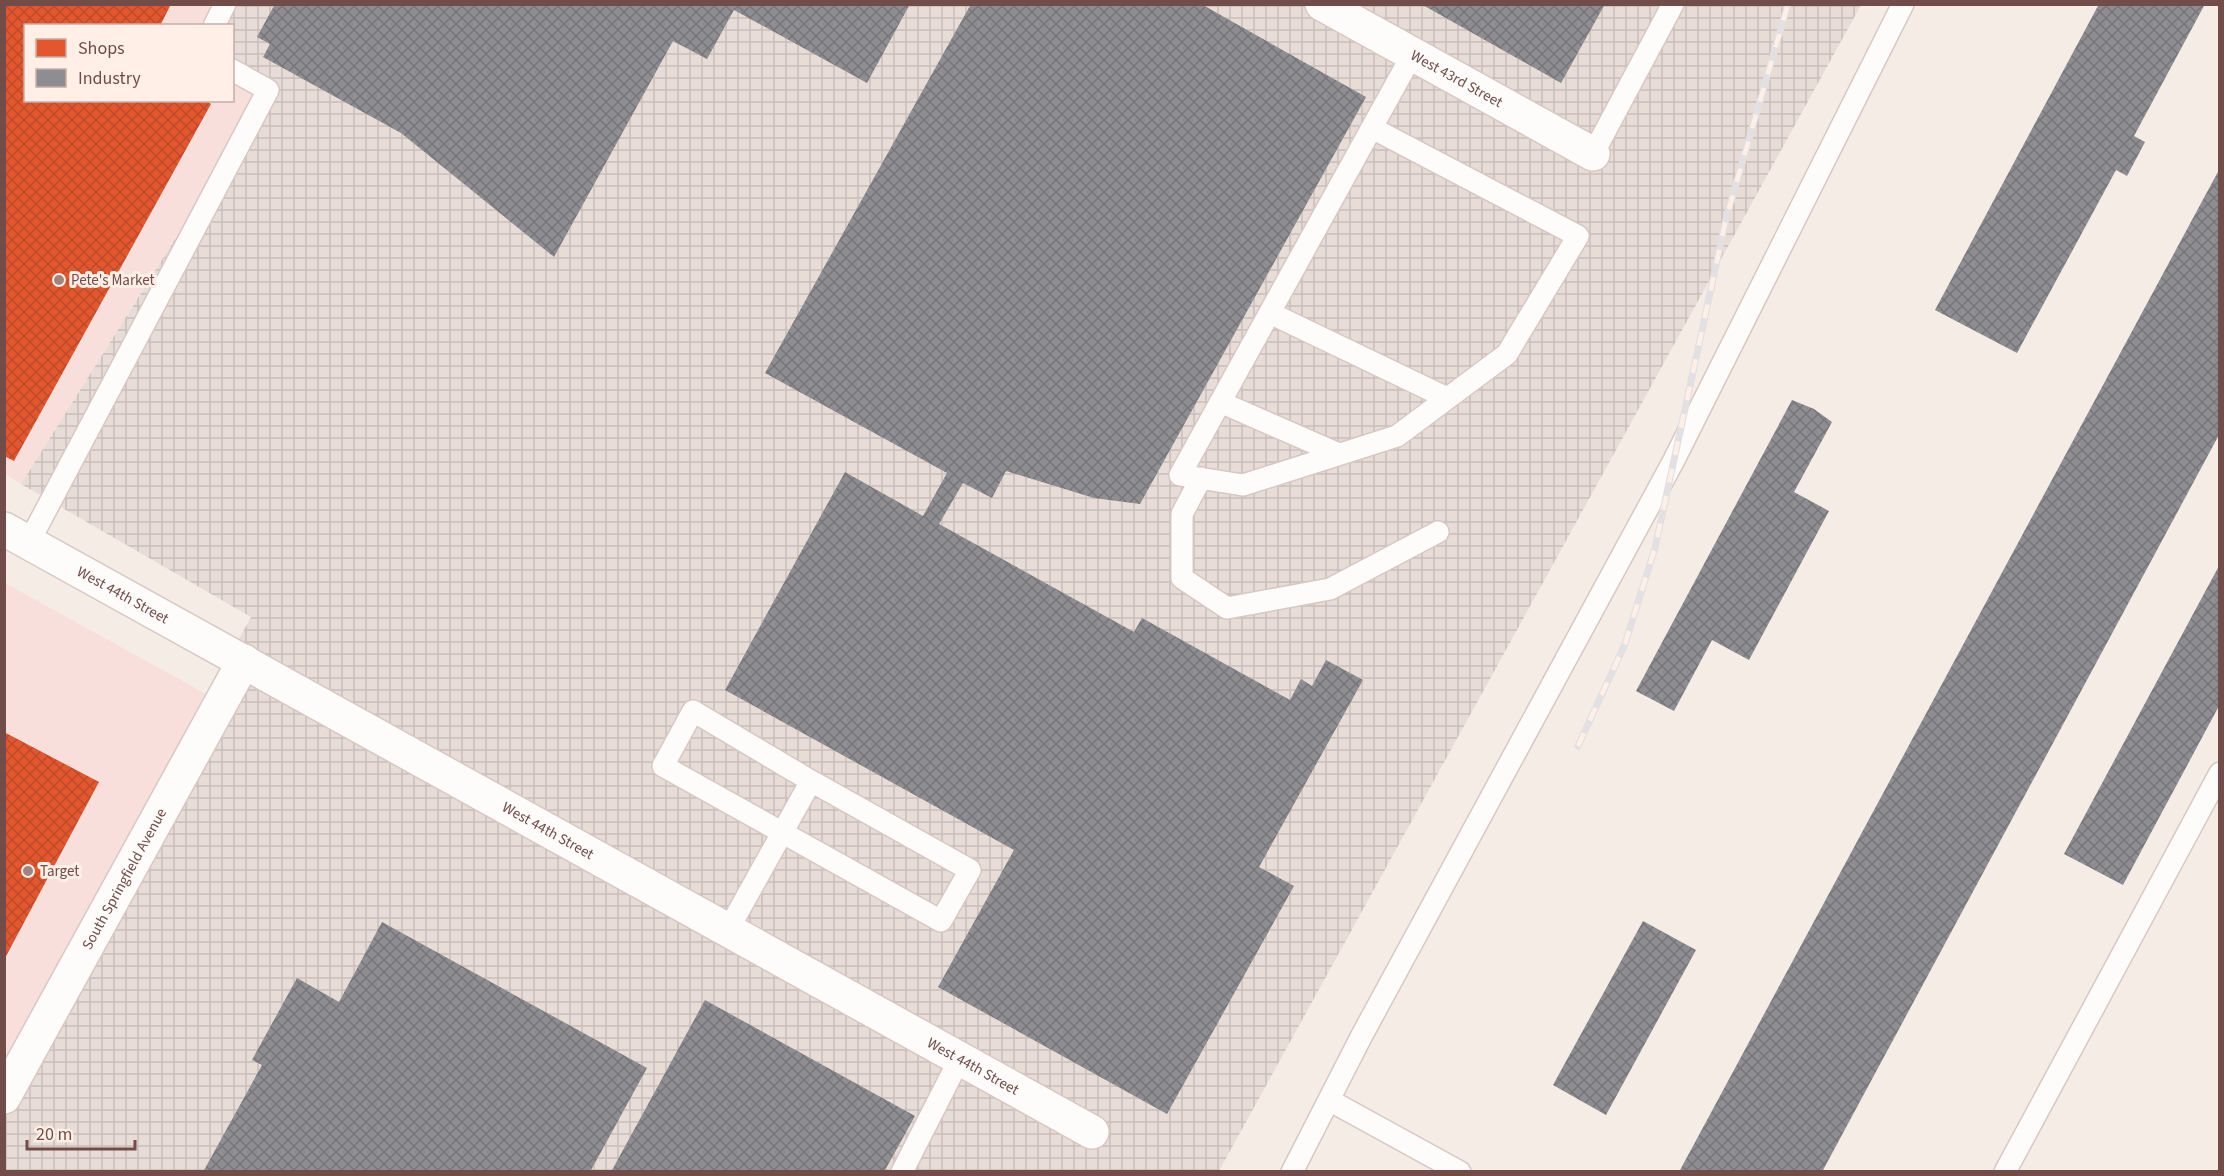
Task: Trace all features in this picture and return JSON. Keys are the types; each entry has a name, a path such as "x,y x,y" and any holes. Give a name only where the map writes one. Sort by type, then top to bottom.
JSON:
{"street":[{"name":"West 43rd Street","path":"1322,4 1593,154"},
{"name":"West 44th Street","path":"17,535 1092,1132"},
{"name":"South Springfield Avenue","path":"4,1097 244,662"}],"lane":[{"path":"215,24 225,4"},
{"path":"1593,154 1673,4"},
{"path":"1292,1172 1674,460 1903,4"},
{"path":"1372,128 1578,236 1507,354 1396,436 1243,485 1180,475 1412,55"},
{"path":"17,535 268,90 234,71"},
{"path":"1270,313 1447,398"},
{"path":"1220,402 1340,454"},
{"path":"1201,478 1182,514 1182,578 1227,608 1330,590 1438,532"},
{"path":"693,711 811,781 970,870 941,921 663,766 693,711"},
{"path":"2005,1172 2220,773"},
{"path":"728,930 811,781"},
{"path":"904,1171 960,1058"},
{"path":"1329,1100 1460,1172"}],"shaded area":[{"name":"Pete's Market","path":"5,5 225,5 215,24 24,24 24,102 234,102 234,71 268,90 21,484 5,474"},
{"path":"225,5 1861,5 1219,1171 5,1172 5,1071 251,617 21,484 268,91 234,71 234,24 215,24"},
{"path":"5,583 208,695 5,1071"}],"building: Shops":[{"name":"Pete's Market","path":"4,4 171,4 161,24 24,24 24,102 208,102 211,104 14,461 4,456"},
{"name":"Target","path":"4,732 99,782 4,960"}],"building: Industry":[{"path":"275,4 910,4 867,83 734,10 707,59 673,41 554,257 401,133 263,57 270,44 257,37"},
{"path":"971,4 1201,4 1366,97 1140,504 1094,498 1006,471 992,498 963,483 939,524 1134,632 1142,618 1290,700 1301,679 1312,686 1326,660 1363,680 1259,867 1294,886 1167,1114 938,987 1014,850 725,690 845,472 923,516 947,473 765,373"},
{"path":"1421,4 1605,4 1561,83"},
{"path":"2099,4 2205,4 2134,136 2145,142 2127,176 2116,170 2017,353 1935,310"},
{"path":"2220,168 2220,433 1822,1172 1679,1172"},
{"path":"1792,400 1814,409 1832,422 1794,492 1829,511 1749,660 1712,640 1674,711 1636,691"},
{"path":"2220,564 2220,704 2123,885 2064,854"},
{"path":"1643,921 1696,950 1606,1115 1553,1085"},
{"path":"382,922 647,1068 590,1172 203,1172 262,1065 252,1060 297,978 339,1002"},
{"path":"705,1000 915,1116 884,1172 611,1172"}],"railway":[{"path":"1578,746 1625,644 1655,548 1726,219 1788,4"}],"place":[{"name":"Pete's Market","path":"59,280"},
{"name":"Target","path":"28,871"}]}
